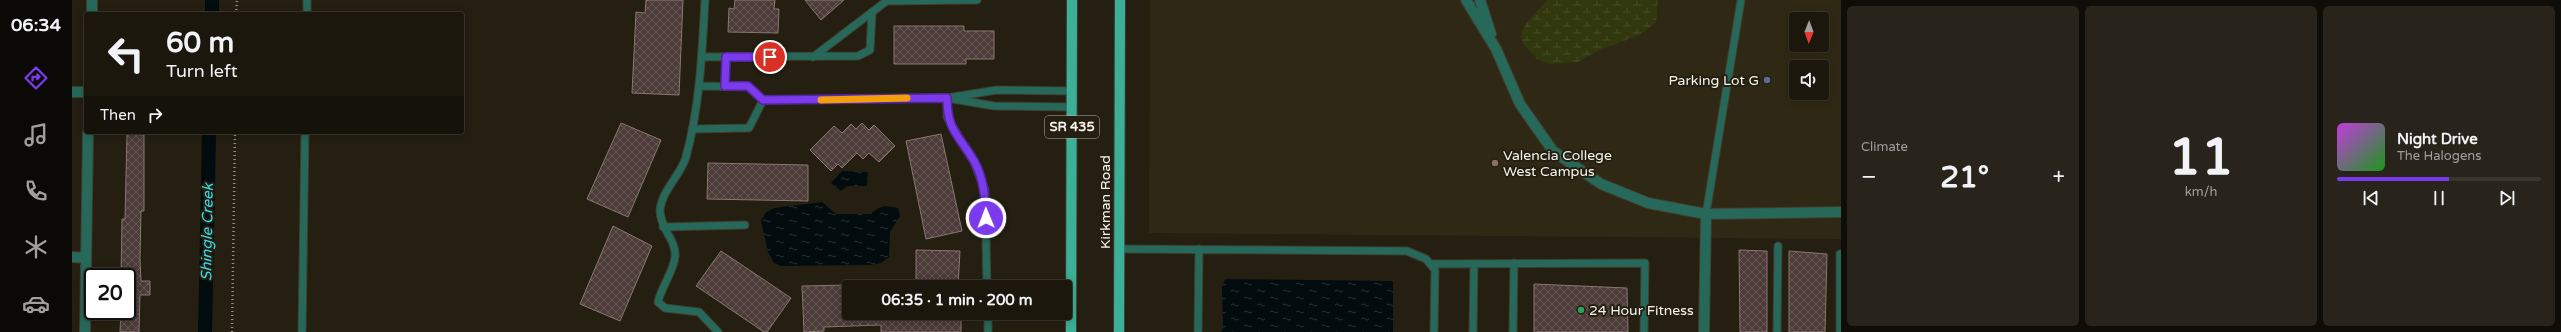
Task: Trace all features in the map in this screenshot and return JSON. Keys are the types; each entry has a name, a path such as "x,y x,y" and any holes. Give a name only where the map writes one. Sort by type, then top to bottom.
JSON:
{"main road":[{"name":"SR 435","path":"1072,0 1072,332"},
{"name":"Kirkman Road","path":"1119,332 1120,0"}],"street":[{"path":"92,0 92,12"},
{"path":"1466,0 1496,49"},
{"path":"1480,0 1496,49 1520,104 1553,151 1601,184 1648,203 1706,214 1841,212"},
{"path":"72,92 84,92"},
{"path":"84,332 88,134"},
{"path":"1704,332 1706,214"},
{"path":"72,257 86,258"}],"lane":[{"path":"307,0 307,12"},
{"path":"705,0 700,86 686,159 669,187 660,211 663,227 670,237 675,257 658,302 665,308 699,312 718,332"},
{"path":"813,57 887,1 977,0"},
{"path":"1706,214 1741,0"},
{"path":"702,57 858,56 870,50 872,12"},
{"path":"725,86 726,57"},
{"path":"700,86 748,86 763,100 947,98 997,90 1072,91"},
{"path":"947,98 994,106 1072,107"},
{"path":"947,98 947,117 974,162 985,190 987,280"},
{"path":"692,129 749,128 763,100"},
{"path":"302,332 305,134"},
{"path":"663,227 745,225"},
{"path":"1777,332 1778,246"},
{"path":"1119,249 1407,251 1426,259 1435,270 1434,332"},
{"path":"1198,332 1199,249"},
{"path":"1840,254 1840,332"},
{"path":"1513,332 1514,263"},
{"path":"1430,264 1644,263 1644,332"},
{"path":"1473,332 1474,264"},
{"path":"988,320 988,332"}],"path":[{"path":"236,0 236,12"},
{"path":"232,332 235,134"}],"shaded area":[{"name":"Valencia College West Campus","path":"1150,0 1841,0 1841,239 1149,233"}],"green space":[{"path":"1547,0 1658,0 1656,22 1640,35 1601,49 1578,62 1550,64 1537,59 1522,42 1521,33 1527,22"}],"water":[{"path":"842,171 868,172 867,186 847,186 841,191 831,183"},
{"path":"822,202 836,214 871,214 883,206 898,208 900,216 890,232 889,257 881,263 870,265 781,266 774,263 768,252 761,221 766,212 774,208"},
{"path":"1225,279 1393,281 1393,332 1221,332 1223,328 1222,287"}],"building":[{"path":"646,0 683,0 679,95 632,93 636,12 645,13"},
{"path":"735,0 775,0 774,9 779,9 778,33 728,32 729,8 734,9"},
{"path":"805,0 844,0 821,20"},
{"path":"894,26 964,26 964,31 994,31 994,59 966,59 966,64 894,64"},
{"path":"621,123 661,140 628,217 587,199"},
{"path":"862,123 869,130 874,125 895,146 879,162 869,153 863,159 857,153 842,168 838,164 831,171 810,150 834,126 842,133 851,124 856,129"},
{"path":"127,134 144,135 144,211 141,211 140,259 141,281 150,281 150,295 140,295 139,332 120,332 121,320 136,320 136,268 121,268 122,219 125,219"},
{"path":"941,134 962,231 926,239 906,141"},
{"path":"708,163 808,165 808,201 707,199"},
{"path":"613,226 652,246 620,321 580,304"},
{"path":"916,250 960,251 958,280 916,280"},
{"path":"1739,250 1767,251 1767,332 1740,332"},
{"path":"721,251 791,298 767,332 764,332 696,286"},
{"path":"1789,251 1827,254 1825,332 1789,332"},
{"name":"24 Hour Fitness","path":"1534,284 1627,288 1628,332 1534,332"},
{"path":"842,285 842,320 961,320 961,332 881,332 881,325 824,327 824,331 804,332 802,286"}],"waterway":[{"name":"Shingle Creek","path":"212,0 212,12"},
{"name":"Shingle Creek","path":"205,332 209,134"}],"slow traffic":[{"path":"821,100 907,98"}],"place":[{"name":"Parking Lot G","path":"1767,80"},
{"name":"Valencia College West Campus","path":"1495,163"},
{"name":"24 Hour Fitness","path":"1581,310"}],"route":[{"path":"770,57 726,57 725,86 748,86 763,100 947,98 947,117 952,129 974,162 985,190 986,218"}]}
